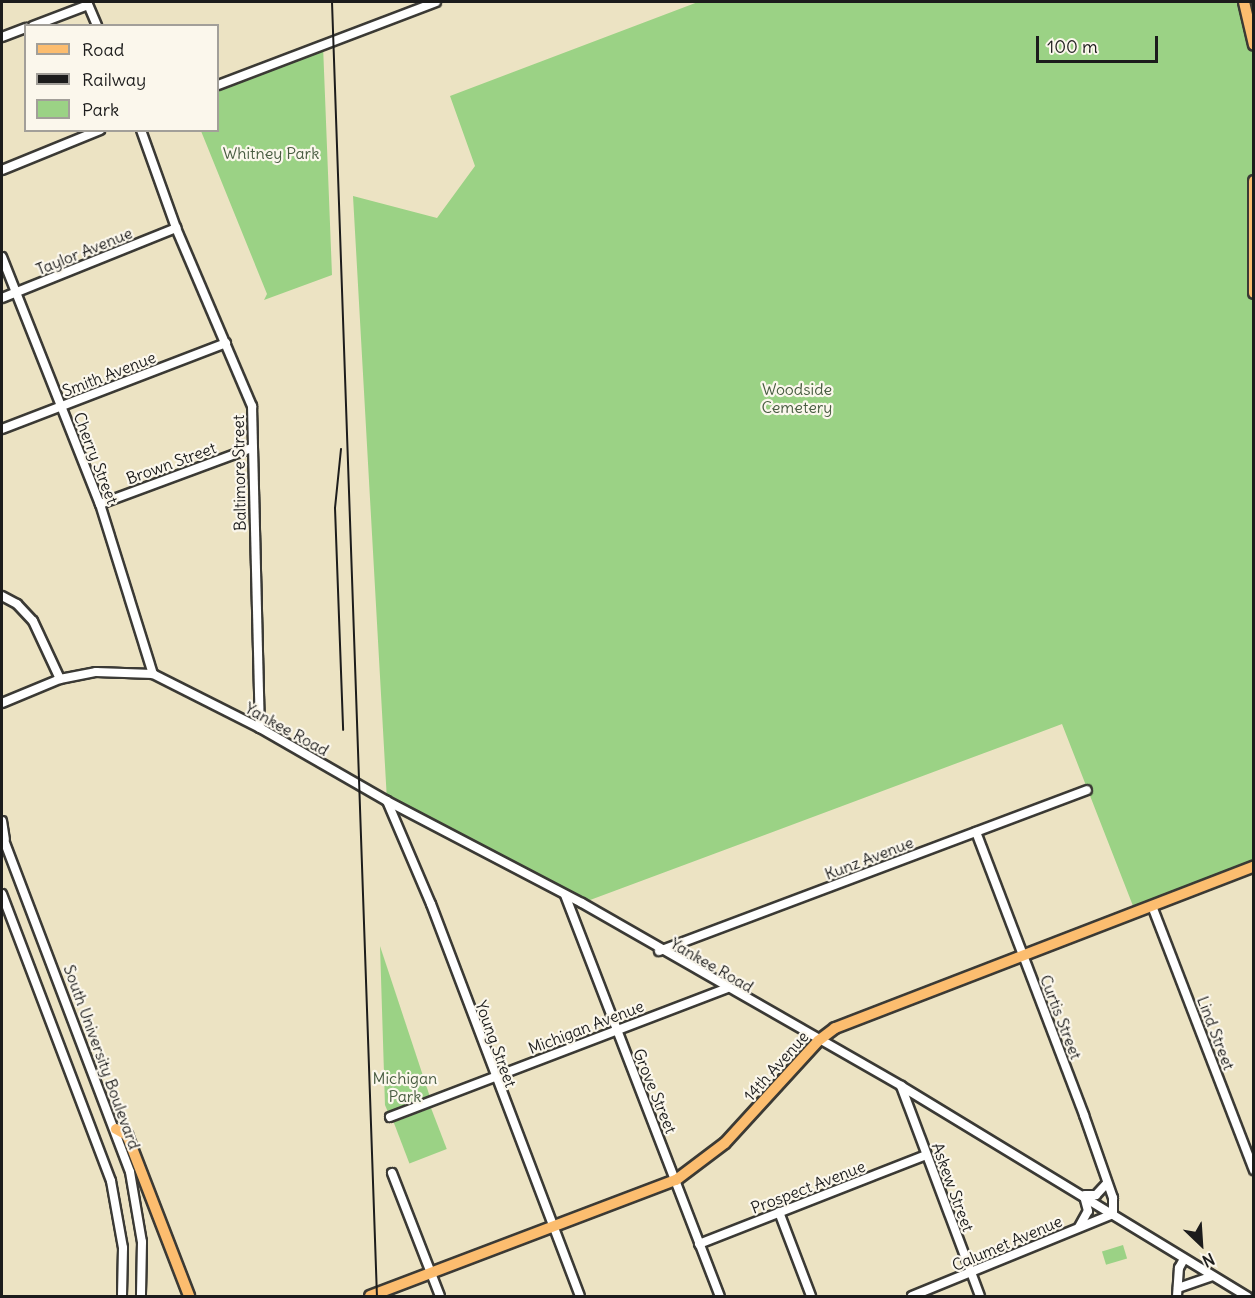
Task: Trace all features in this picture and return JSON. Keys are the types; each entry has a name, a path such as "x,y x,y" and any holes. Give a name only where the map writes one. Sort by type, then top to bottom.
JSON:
{"main road":[{"path":"1244,2 1254,45"},
{"path":"1254,181 1254,293"},
{"name":"14th Avenue","path":"370,1296 676,1180 725,1143 819,1041 835,1028 894,1003 1254,866"},
{"path":"116,1129 127,1135 189,1296"}],"street":[{"path":"219,85 436,2"},
{"path":"38,24 87,3 96,24"},
{"path":"2,37 24,29"},
{"path":"2,170 95,132"},
{"name":"Baltimore Street","path":"142,132 176,228 252,406 251,448 260,728"},
{"name":"Taylor Avenue","path":"2,298 176,228"},
{"name":"Cherry Street","path":"2,257 100,504 153,674"},
{"name":"Smith Avenue","path":"2,429 226,343"},
{"name":"Brown Street","path":"100,504 251,448"},
{"path":"2,596 17,604 33,621 60,679"},
{"path":"2,703 60,679 96,672 153,674"},
{"name":"Yankee Road","path":"153,674 260,728 387,801 565,895 659,951 901,1086 1247,1296"},
{"name":"Kunz Avenue","path":"659,951 1087,790"},
{"name":"Young Street","path":"387,801 431,904 494,1077 579,1296"},
{"path":"2,821 6,843"},
{"name":"Curtis Street","path":"976,832 1107,1182 1113,1214"},
{"name":"South University Boulevard","path":"2,835 116,1129 130,1172 140,1220 141,1296"},
{"name":"South University Boulevard","path":"2,894 111,1181 123,1248 122,1296"},
{"name":"Grove Street","path":"565,895 720,1296"},
{"name":"Lind Street","path":"1152,906 1251,1157 1254,1170"},
{"name":"Michigan Avenue","path":"390,1117 726,989"},
{"name":"Askew Street","path":"901,1086 980,1296"},
{"name":"Prospect Avenue","path":"699,1244 926,1155"},
{"path":"392,1173 440,1296"},
{"path":"1079,1227 1088,1210 1083,1196 1096,1195 1107,1182"},
{"path":"779,1212 811,1296"},
{"name":"Calumet Avenue","path":"912,1296 1113,1214"},
{"path":"1184,1259 1179,1268 1177,1292 1212,1276"}],"green space":[{"name":"Woodside Cemetery","path":"698,2 1253,2 1253,866 1135,911 1062,724 582,903 387,801 353,196 437,218 475,166 450,96"},
{"name":"Whitney Park","path":"323,45 332,275 264,300 267,294 201,132 219,132 219,85"},
{"name":"Michigan Park","path":"380,946 431,1100 390,1117 385,1105"},
{"path":"431,1108 447,1149 409,1163 394,1122"},
{"path":"1123,1245 1127,1258 1106,1265 1102,1251"}],"railway":[{"path":"332,2 377,1296"},
{"path":"341,449 335,508 343,730"}]}
